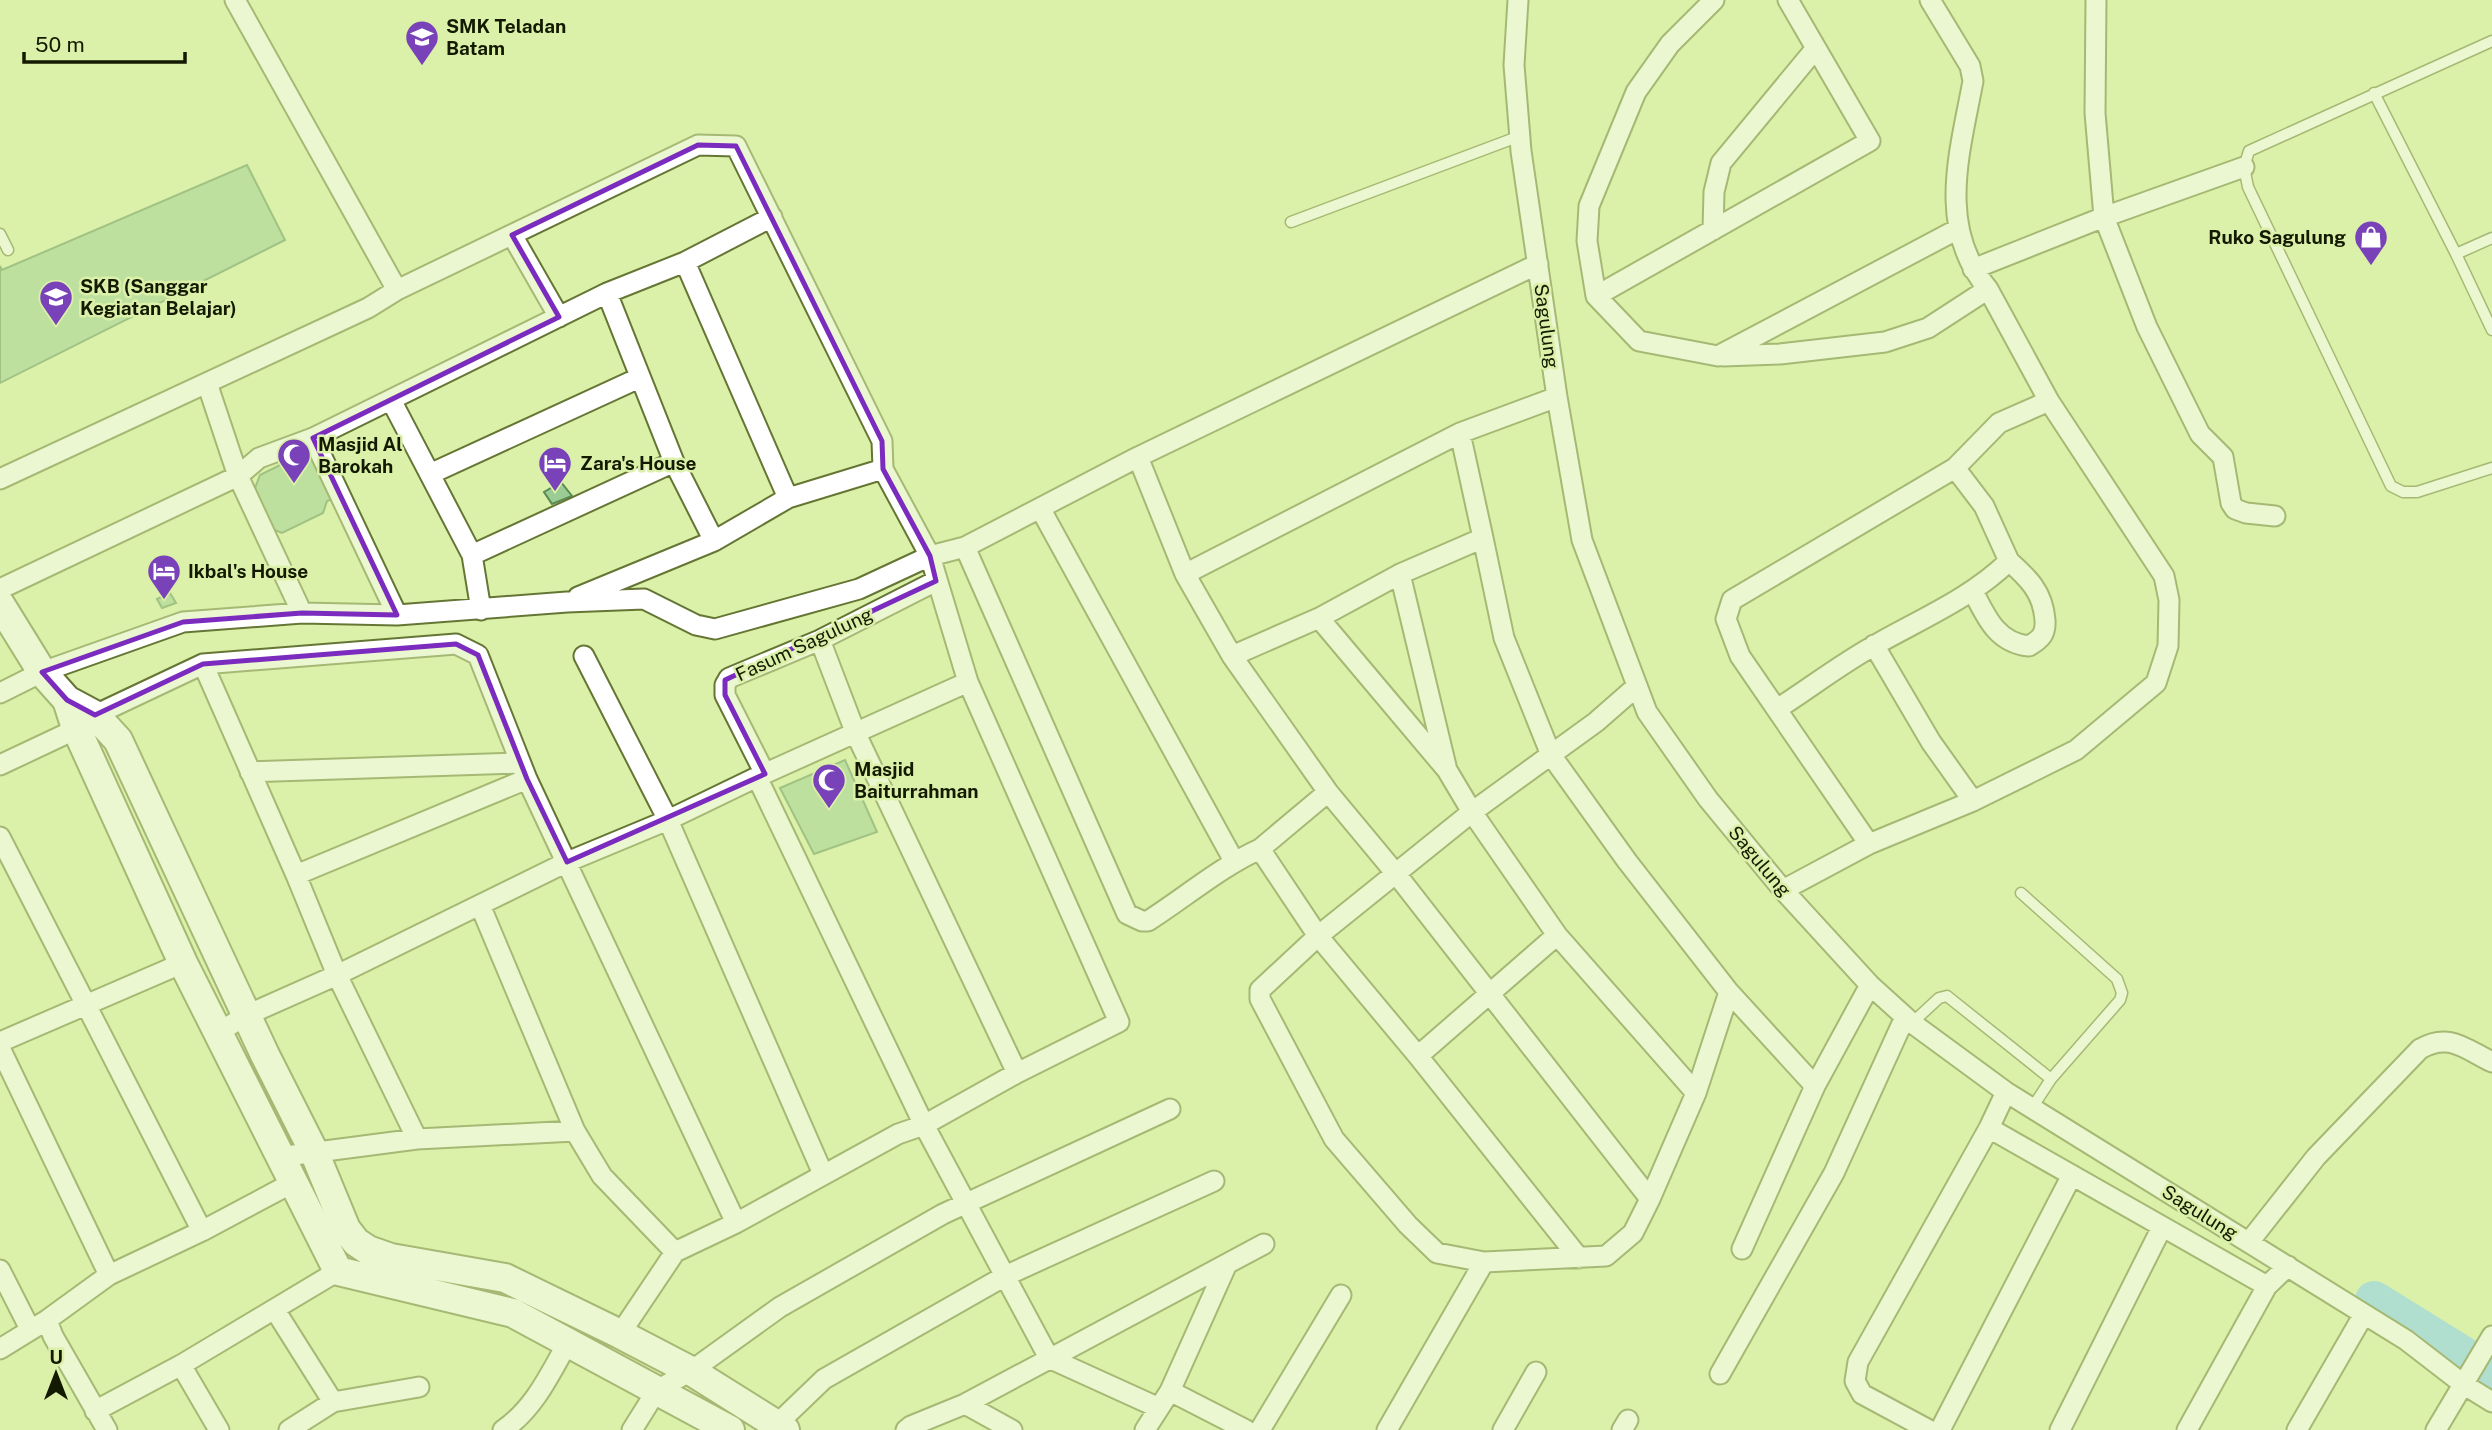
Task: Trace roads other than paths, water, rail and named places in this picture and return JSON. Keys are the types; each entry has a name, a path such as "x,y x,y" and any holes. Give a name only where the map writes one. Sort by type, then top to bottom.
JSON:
{"street":[{"path":"235,0 397,290"},
{"name":"Sagulung","path":"1518,0 1514,65 1520,136 1557,397 1582,540 1647,712 1708,799 1783,890 1870,985 1909,1020 2006,1092 2406,1340 2492,1402"},
{"path":"1714,0 1670,44 1636,92 1589,206 1587,241 1596,296 1639,341 1718,356 1780,354 1885,342 1928,328 1988,289"},
{"path":"1596,296 1870,141 1788,0"},
{"path":"1783,890 1869,844 1973,801 2076,750 2157,683 2168,646 2169,600 2164,576 2049,401 1988,289 1973,269 1958,229 1955,179 1973,80 1970,66 1930,0"},
{"path":"2096,0 2095,113 2104,217 2147,327 2200,434 2223,457 2231,503 2235,509 2246,513 2275,516"},
{"path":"1713,230 1714,192 1721,163 1816,48"},
{"path":"0,479 368,308 397,290 698,145 736,146 882,441 883,469 930,555 968,682 1119,1022 1017,1073 924,1125 898,1134 736,1223 675,1252 620,1334"},
{"path":"1973,269 2104,217 2244,167"},
{"path":"0,589 238,476 259,458 313,438 607,293 685,262 772,218"},
{"path":"1718,356 1958,229"},
{"path":"512,235 559,317"},
{"path":"685,262 788,498"},
{"path":"0,693 42,672 183,622 302,613 397,615 644,599 696,625 715,629 859,589 930,555 965,547 1138,457 1538,264"},
{"path":"607,293 674,462 714,541"},
{"path":"430,474 639,378"},
{"path":"208,383 238,476 302,613"},
{"path":"1185,574 1460,433 1557,397"},
{"path":"391,400 471,555 481,610"},
{"path":"1869,844 1740,656 1726,619 1732,600 1955,468 1998,423 2049,401"},
{"path":"1460,433 1504,638 1551,755 1627,861 1729,992 1815,1086"},
{"path":"313,438 397,615"},
{"path":"1138,457 1185,574 1232,656 1328,792 1397,875 1650,1199"},
{"path":"471,555 674,462"},
{"path":"1955,468 1984,506 2009,561 2029,579 2039,593 2044,607 2045,628 2042,637 2029,646 2007,640 1995,630 1973,591"},
{"path":"567,602 714,541 788,498 883,469"},
{"path":"1040,508 1234,861"},
{"path":"1232,656 1319,618 1400,574 1483,538"},
{"path":"965,547 1127,914 1142,922 1148,921 1222,873 1234,861 1260,849 1328,792"},
{"path":"1777,709 1874,645 1973,591 2009,561"},
{"path":"1400,574 1447,770"},
{"name":"Fasum Sagulung","path":"761,775 725,695 725,685 729,678 820,640 936,581"},
{"path":"0,604 42,672 67,700 87,732 183,963 338,1271"},
{"path":"1319,618 1447,770 1472,812 1557,935 1696,1093"},
{"path":"820,640 856,734 1017,1073"},
{"path":"0,765 87,732 203,664 456,644 478,655 523,771 736,1223"},
{"path":"1874,645 1931,742 1973,801"},
{"path":"584,656 668,820 823,1174"},
{"path":"203,664 337,975 417,1139"},
{"path":"219,1032 247,1015 337,975 567,862 668,820 968,682"},
{"path":"1636,687 1596,722 1472,812 1318,936 1260,990 1260,999 1334,1139 1408,1225 1437,1254 1485,1262 1606,1256 1633,1233 1696,1093 1729,992"},
{"path":"87,732 118,740 315,1154 346,1229 356,1242 368,1250 391,1258 505,1278 691,1371 780,1427 824,1379 1005,1276 1214,1181"},
{"path":"250,772 523,771"},
{"path":"296,875 523,771"},
{"path":"761,775 924,1125 1049,1358 1246,1430"},
{"path":"0,838 202,1231"},
{"path":"1260,849 1318,936 1418,1056 1579,1258"},
{"path":"480,905 575,1131 602,1176 675,1252"},
{"path":"1418,1056 1557,935"},
{"path":"0,1042 183,963"},
{"path":"1742,1249 1815,1086 1870,985"},
{"path":"1720,1374 1834,1173 1909,1020"},
{"path":"2249,1242 2316,1157 2420,1049 2433,1041 2451,1041 2492,1062"},
{"path":"0,1048 109,1275"},
{"path":"1929,1430 1862,1394 1855,1381 1857,1363 1989,1128 2006,1092"},
{"path":"632,1430 657,1390 691,1371 780,1307 966,1203 1170,1109"},
{"path":"1989,1128 2267,1286"},
{"path":"279,1157 417,1139 575,1131"},
{"path":"1940,1430 2072,1175"},
{"path":"0,1349 109,1275 202,1231 292,1183"},
{"path":"306,1209 332,1196"},
{"path":"2060,1430 2162,1227"},
{"path":"906,1430 965,1404 1264,1244"},
{"path":"1387,1430 1485,1262"},
{"path":"1145,1430 1165,1399 1227,1264"},
{"path":"2187,1430 2267,1286 2288,1266"},
{"path":"0,1270 39,1325 53,1336 107,1430"},
{"path":"95,1411 181,1365 338,1271 513,1313 730,1430"},
{"path":"1260,1430 1341,1295"},
{"path":"275,1310 333,1402"},
{"path":"2297,1430 2364,1314"},
{"path":"2436,1430 2490,1339"},
{"path":"503,1430 523,1414 568,1342"},
{"path":"181,1365 219,1430"},
{"path":"1503,1430 1536,1372"},
{"path":"289,1430 333,1402 419,1387"},
{"path":"965,1404 1012,1430"}],"lane":[{"path":"2492,41 2249,151 2244,167 2248,187 2391,486 2403,492 2417,492 2492,468"},
{"path":"2374,93 2492,330"},
{"path":"1291,222 1520,136"},
{"path":"0,234 8,250"},
{"path":"2456,254 2492,238"},
{"path":"2021,892 2117,979 2122,993 2120,1000 2051,1079 2032,1108"},
{"path":"1909,1020 1939,998 1947,996 2051,1079"}],"waterway":[{"path":"2374,1300 2492,1373"}],"place":[{"name":"SMK Teladan Batam","path":"422,67"},
{"name":"Ruko Sagulung","path":"2371,267"},
{"name":"SKB (Sanggar Kegiatan Belajar)","path":"56,327"},
{"name":"Masjid Al Barokah","path":"294,485"},
{"name":"Zara's House","path":"555,493"},
{"name":"Ikbal's House","path":"164,601"},
{"name":"Masjid Baiturrahman","path":"829,810"}]}
